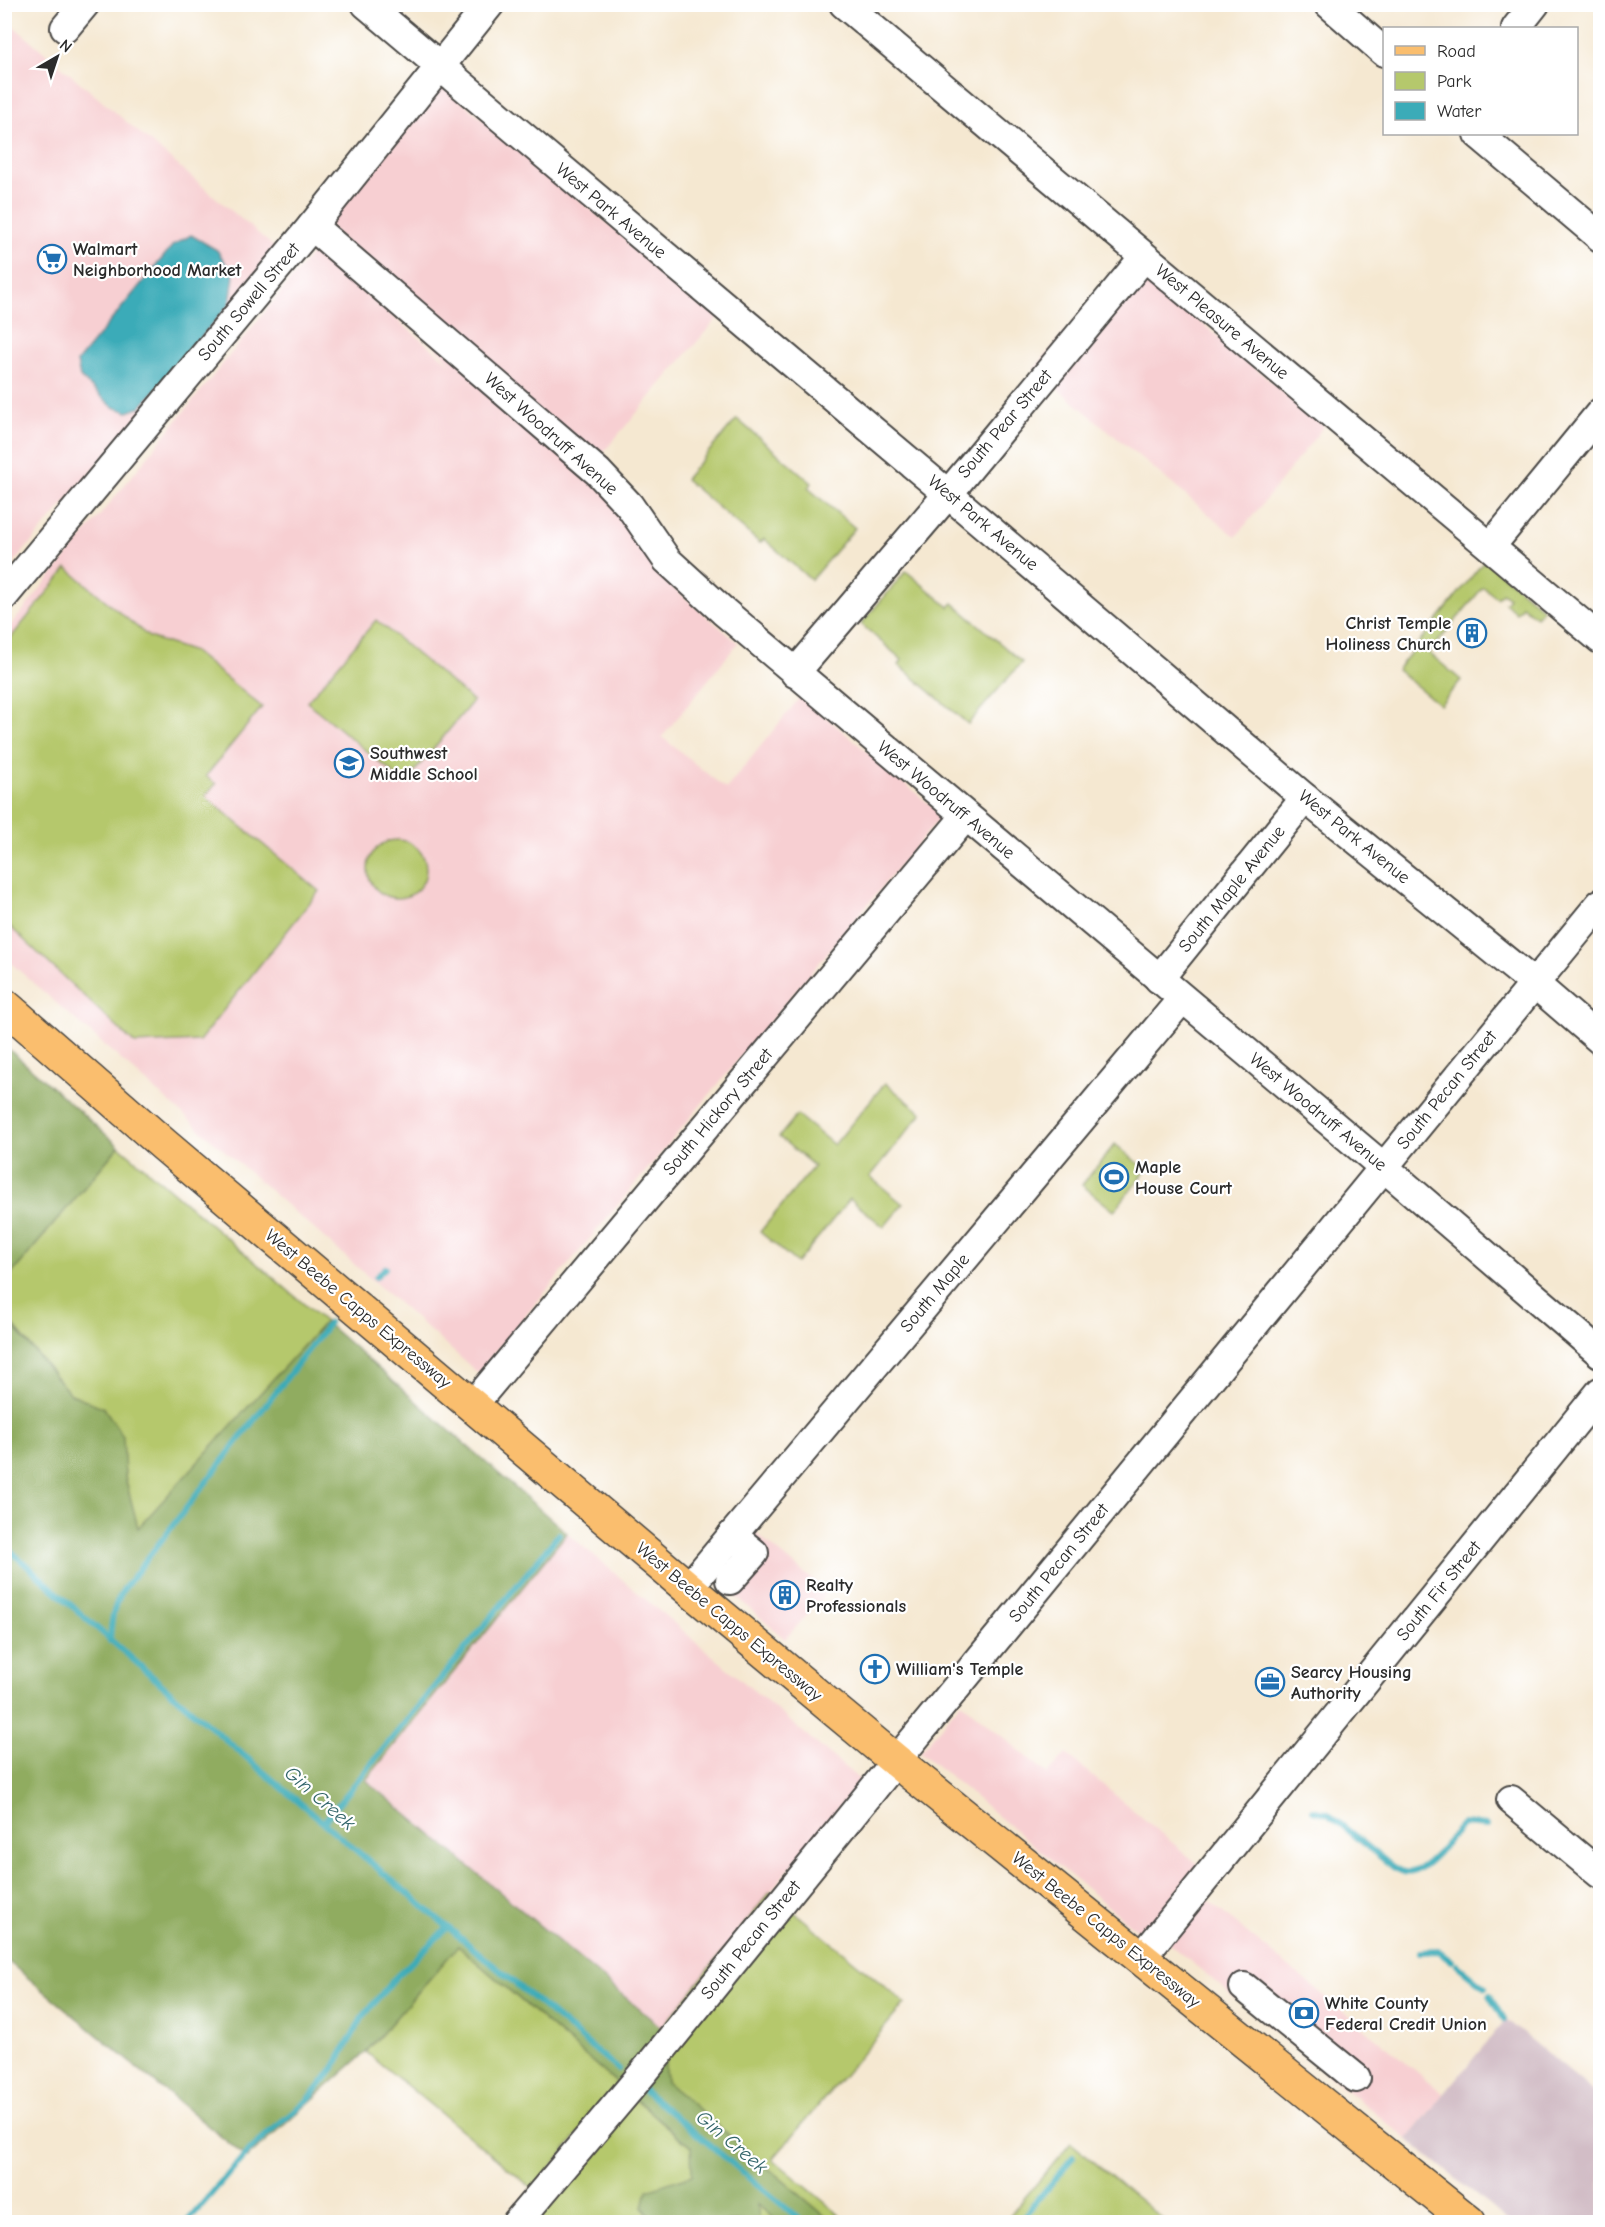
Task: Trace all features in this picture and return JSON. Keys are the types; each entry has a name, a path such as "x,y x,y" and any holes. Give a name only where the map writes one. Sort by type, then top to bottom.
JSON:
{"main road":[{"name":"West Beebe Capps Expressway","path":"4,1005 163,1144 472,1406 896,1761 1469,2223"}],"street":[{"path":"65,28 85,4"},
{"name":"West Park Avenue","path":"366,4 1305,798 1535,984 1600,1041"},
{"name":"South Sowell Street","path":"4,596 40,537 312,226 490,4"},
{"name":"West Pleasure Avenue","path":"844,4 1600,639"},
{"path":"1329,4 1383,51"},
{"path":"1517,27 1535,4"},
{"path":"1479,135 1600,237"},
{"name":"West Woodruff Avenue","path":"312,226 598,472 629,504 667,560 795,673 1384,1167 1600,1353"},
{"name":"South Pear Street","path":"795,673 948,494 1144,257"},
{"path":"1491,546 1600,413"},
{"name":"South Maple Avenue","path":"1160,979 1305,798"},
{"name":"South Hickory Street","path":"472,1406 965,817"},
{"name":"South Pecan Street","path":"517,2223 638,2079 896,1761 1600,904"},
{"name":"South Maple","path":"688,1588 1182,999"},
{"name":"South Fir Street","path":"1141,1958 1600,1392"},
{"path":"730,1580 754,1553 732,1534"},
{"path":"1511,1800 1600,1874"},
{"path":"1244,1987 1356,2078"}],"shaded area":[{"path":"5,19 280,252 5,573"},
{"name":"Southwest Middle School","path":"443,86 719,316 584,475 608,495 665,580 738,643 662,737 726,789 801,696 942,815 478,1373 5,958 4,634 314,251 453,366 327,223"},
{"path":"1126,259 1324,426 1236,537 1034,369"},
{"path":"751,1529 827,1592 785,1639 712,1576"},
{"path":"567,1533 861,1781 662,2028 366,1780"},
{"path":"961,1702 1048,1774 1066,1754 1199,1865 1142,1934 920,1752"},
{"path":"1200,1894 1444,2094 1407,2139 1163,1939"},
{"path":"1506,2019 1600,2097 1600,2222 1509,2222 1407,2139"}],"green space":[{"path":"737,419 812,483 808,488 855,528 811,580 764,539 760,543 685,479"},
{"path":"1485,560 1543,609 1536,617 1522,606 1516,613 1505,603 1509,598 1502,593 1497,598 1483,587 1429,653 1461,680 1440,705 1397,670"},
{"path":"67,568 149,637 194,652 262,707 206,776 216,784 205,796 319,891 199,1041 135,1044 5,922 5,645"},
{"path":"906,571 949,607 953,603 1022,662 968,724 899,665 902,660 861,624"},
{"path":"376,620 473,701 405,783 307,702"},
{"path":"397,840 413,845 421,853 426,869 421,885 413,893 397,898 381,893 373,885 368,869 373,853 381,845"},
{"path":"5,1046 119,1146 5,1282"},
{"path":"885,1083 922,1113 870,1177 903,1204 884,1227 850,1199 797,1263 760,1232 814,1166 779,1137 797,1115 834,1145"},
{"name":"Maple House Court","path":"1115,1144 1146,1170 1114,1211 1082,1185"},
{"path":"119,1146 325,1322 138,1529 125,1477 122,1436 104,1408 69,1393 5,1315 5,1282"},
{"path":"4,1315 69,1393 104,1408 123,1436 125,1477 138,1528 325,1322 567,1533 366,1780 662,2028 666,2082 832,2222 778,2222 758,2205 759,2222 653,2222 643,2207 647,2190 692,2175 691,2147 458,1946 366,2052 247,2158 5,1959"},
{"path":"770,1892 905,2003 773,2159 848,2222 832,2222 666,2082 662,2028"},
{"path":"458,1946 619,2085 533,2189 366,2052"},
{"path":"631,2096 778,2222 524,2222"},
{"path":"1071,2143 1166,2222 1004,2222"}],"water":[{"path":"191,235 217,250 234,276 230,304 141,407 128,412 113,407 80,377 77,362 173,245"}],"waterway":[{"path":"376,1277 385,1268"},
{"path":"110,1641 113,1614 123,1590 329,1323"},
{"path":"323,1823 559,1534"},
{"name":"Gin Creek","path":"4,1545 232,1745 618,2069"},
{"path":"1313,1810 1328,1814 1393,1867 1407,1872 1412,1872 1426,1864 1462,1824 1487,1826"},
{"path":"187,2222 243,2157 308,2100 334,2068 362,2018 393,1980 448,1927"},
{"path":"1420,1952 1439,1951 1452,1961"},
{"path":"1457,1965 1485,1988"},
{"path":"1490,1995 1504,2019"},
{"name":"Gin Creek","path":"641,2088 803,2222"},
{"path":"1019,2222 1073,2157"}],"place":[{"name":"Walmart Neighborhood Market","path":"52,259"},
{"name":"Christ Temple Holiness Church","path":"1472,633"},
{"name":"Southwest Middle School","path":"349,763"},
{"name":"Maple House Court","path":"1114,1177"},
{"name":"Realty Professionals","path":"785,1595"},
{"name":"William's Temple","path":"875,1669"},
{"name":"Searcy Housing Authority","path":"1270,1682"},
{"name":"White County Federal Credit Union","path":"1304,2013"}]}
